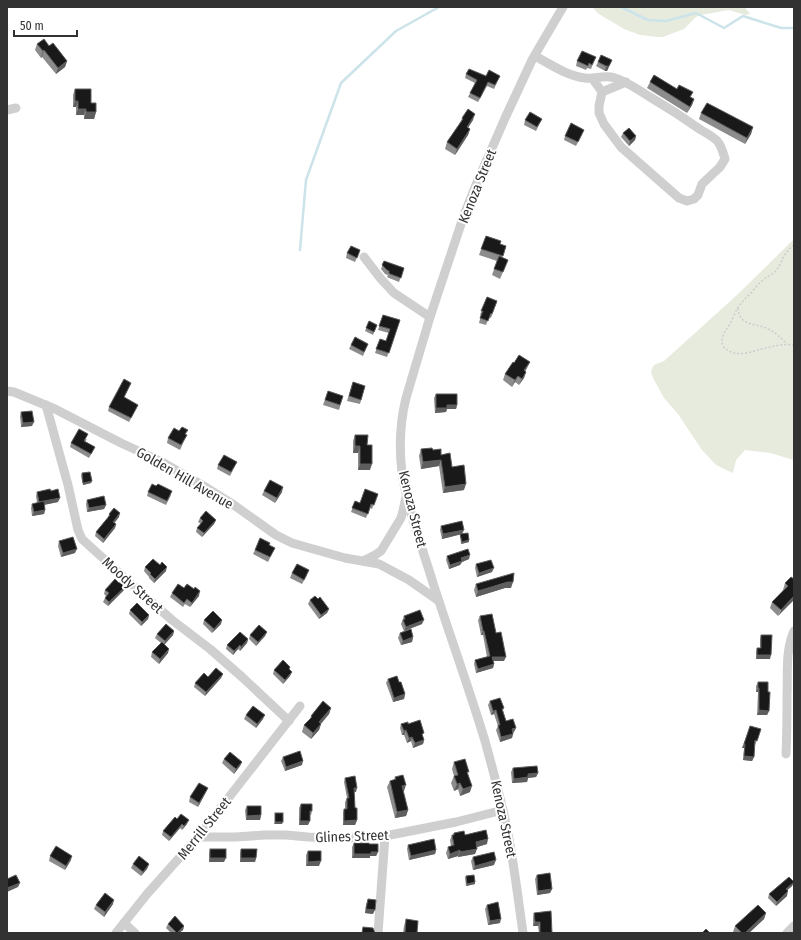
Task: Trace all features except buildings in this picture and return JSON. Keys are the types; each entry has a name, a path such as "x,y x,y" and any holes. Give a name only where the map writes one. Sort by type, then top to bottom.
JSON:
{"street":[{"name":"Kenoza Street","path":"523,933 513,859 503,810 484,738 439,602 406,494 402,473 400,440 404,411 410,386 430,316 464,215 478,180 535,56 546,34 563,7"},
{"path":"535,56 577,76 587,78 604,76 613,77 626,82 686,119 718,141 725,159 720,167 702,184 698,195 694,199 687,201 679,198 621,147 604,124 599,113 602,92 592,78"},
{"path":"602,92 626,82"},
{"path":"364,257 394,293 430,316"},
{"name":"Golden Hill Avenue","path":"7,391 14,392 46,405 160,461 231,503 276,535 292,543 345,558 379,564 409,580 439,602"},
{"name":"Moody Street","path":"46,405 68,485 78,530 82,539 150,601 210,649 289,720"},
{"path":"363,561 381,551 400,518 403,511 406,494"},
{"path":"786,754 788,662 789,648 794,631"},
{"name":"Merrill Street","path":"116,933 147,894 198,837 300,706"},
{"name":"Glines Street","path":"198,837 286,835 347,838 385,836 503,810"},
{"path":"378,933 385,836"},
{"path":"124,923 134,933"},
{"path":"786,933 794,926"}],"path":[{"path":"794,245 787,251 775,272 761,281 744,300 722,338 725,349 735,353 744,353 788,344 794,345"},
{"path":"738,308 738,314 742,319 750,324 761,326 770,330 788,344"}],"shaded area":[{"path":"592,7 745,7 750,14 745,15 729,10 701,15 696,17 684,29 663,37 657,37 640,35 624,29 599,14"},
{"path":"794,239 794,460 770,453 745,450 736,460 733,473 716,465 702,450 678,414 664,398 653,378 651,371 654,365 664,361 737,295"}],"waterway":[{"path":"300,250 306,180 341,83 396,31 439,7"},
{"path":"621,7 648,20 666,21 696,13 724,28 743,16 781,28 794,28"}]}
